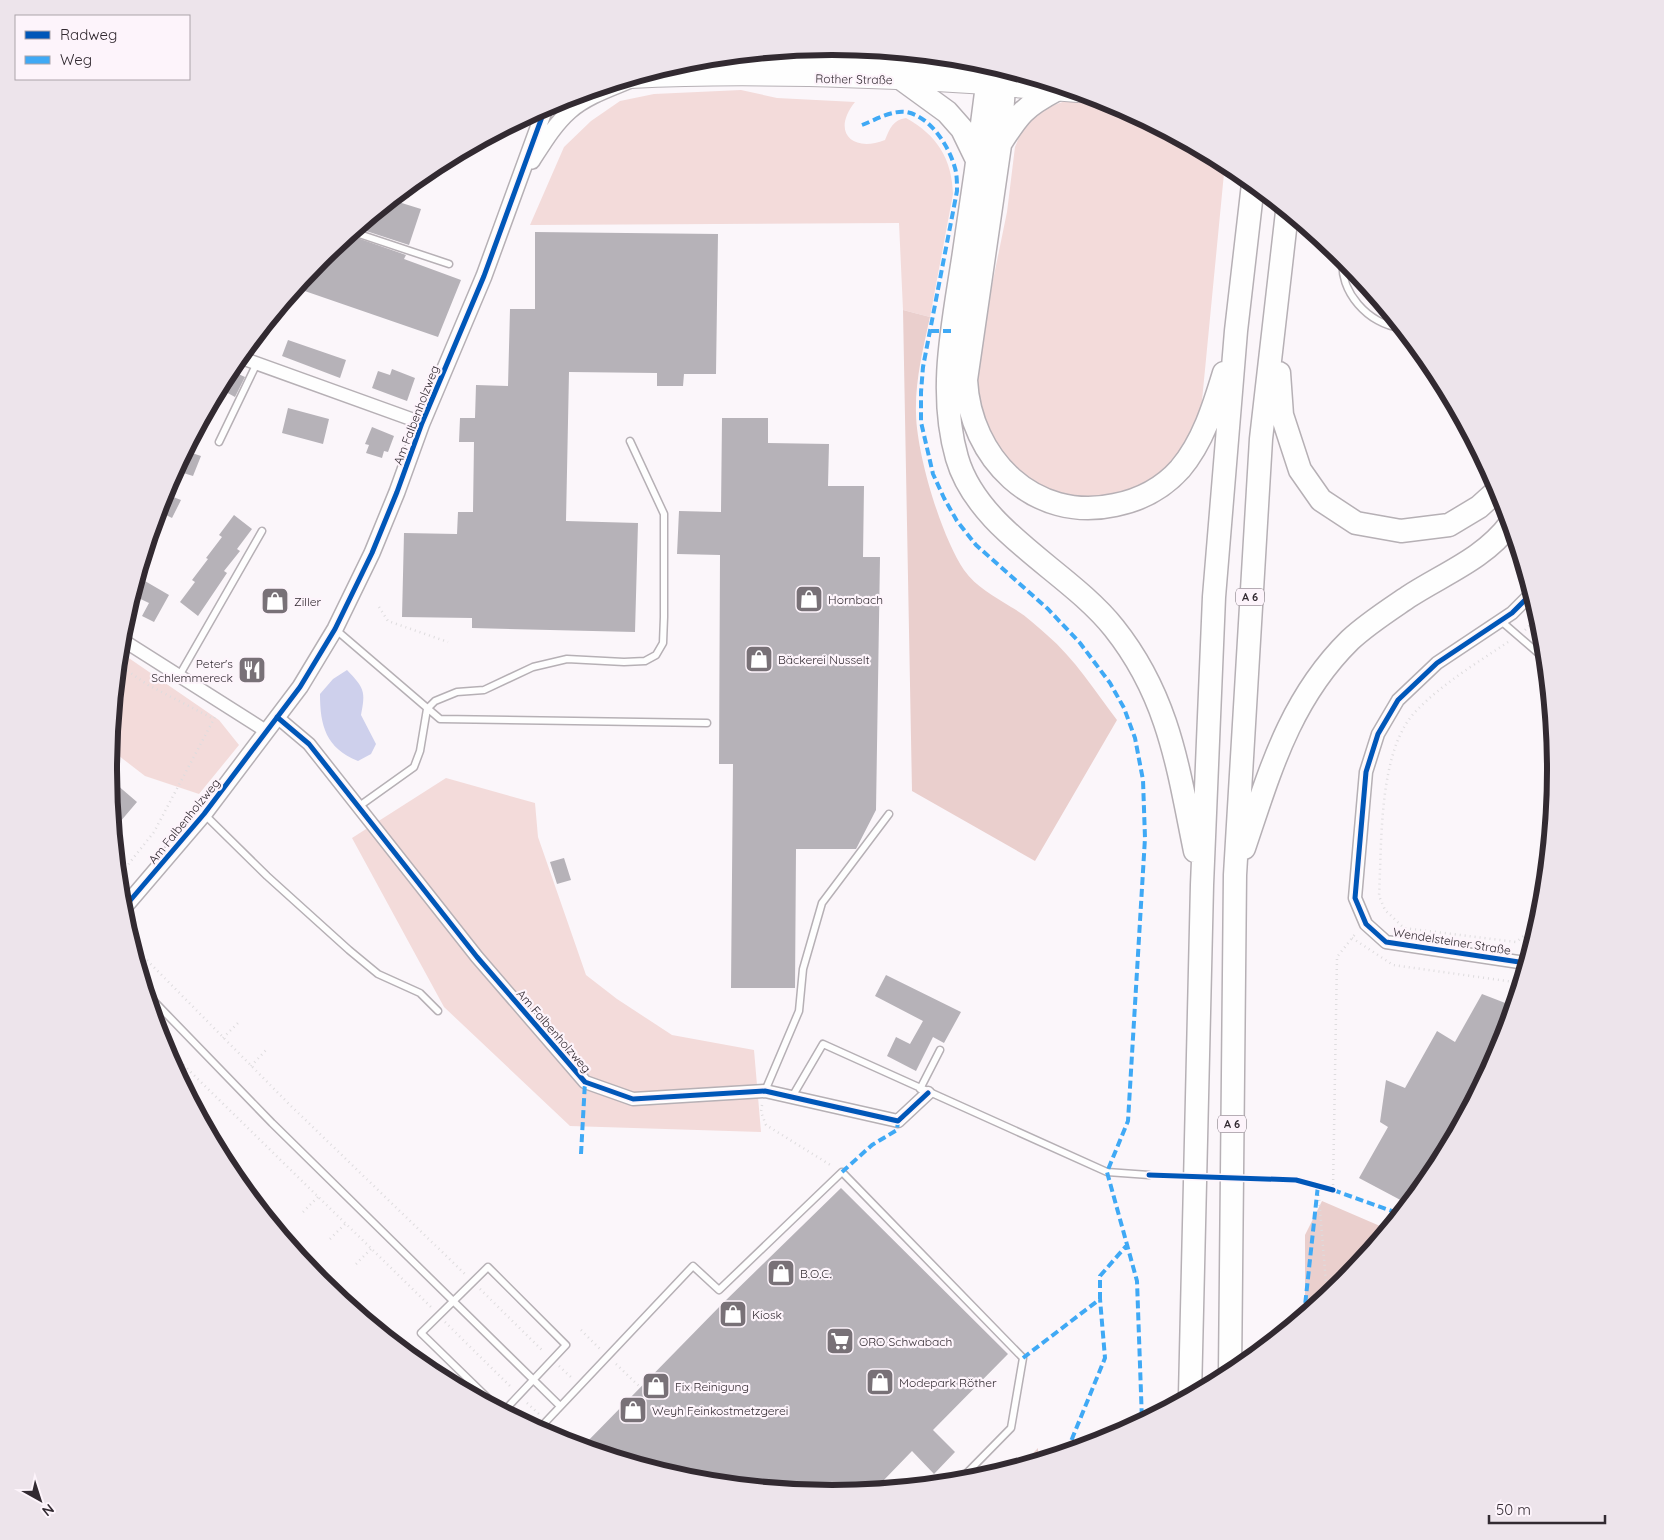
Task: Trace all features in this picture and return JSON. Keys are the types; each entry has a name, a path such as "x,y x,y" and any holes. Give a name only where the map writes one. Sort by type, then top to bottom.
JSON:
{"highway":[{"path":"997,75 1000,145 966,380 971,417 982,442 994,460 1011,479 1033,494 1058,505 1080,509 1108,507 1132,502 1156,489 1180,469 1197,445 1211,414 1236,331"},
{"path":"997,75 978,162 947,376 949,428 957,460 974,492 1004,528 1093,605 1132,652 1156,694 1165,718 1202,885"},
{"path":"903,80 947,112 962,130 978,162"},
{"path":"1000,145 1020,113 1030,104 1055,91"},
{"path":"1190,1389 1202,885 1214,597 1236,331 1253,193"},
{"name":"A 6","path":"1230,1364 1235,875 1260,448 1286,219"},
{"path":"1275,320 1282,415 1300,470 1321,500 1356,523 1401,531 1449,525 1479,507 1493,495"},
{"path":"1235,875 1287,727 1315,680 1351,640 1409,596 1474,558 1505,529"}],"main road":[{"name":"Rother Straße","path":"740,61 997,75 1036,85"},
{"name":"Rother Straße","path":"652,78 714,75 903,80 997,75"}],"street":[{"path":"517,183 554,128 571,111 596,95"},
{"name":"Am Falbenholzweg","path":"130,901 204,814 300,687 335,629 372,553 397,492 422,423 484,276 542,117"},
{"name":"Am Falbenholzweg","path":"247,360 422,423"},
{"name":"Wendelsteiner Straße","path":"1521,962 1469,956 1386,942 1366,924 1355,898 1366,772 1378,734 1398,700 1437,663 1501,621 1526,599"},
{"path":"129,644 266,731"},
{"name":"Am Falbenholzweg","path":"277,717 309,744 477,957 585,1082 633,1099 765,1091 898,1121 924,1091"}],"lane":[{"path":"359,234 450,264"},
{"path":"1345,271 1346,282 1356,302 1371,318 1386,326 1392,327"},
{"path":"219,442 257,363"},
{"path":"358,807 414,767 420,751 427,709 435,701 457,692 484,690 533,667 567,659 645,661 656,655 663,643 664,514 630,441"},
{"path":"179,676 262,531"},
{"path":"1501,621 1537,652"},
{"path":"335,629 427,709 440,718 455,720 707,723"},
{"path":"204,814 267,876 349,950 378,974 420,993 438,1011"},
{"path":"765,1091 799,1011 803,969 822,903 889,814"},
{"path":"156,1004 272,1123 560,1406"},
{"path":"792,1097 822,1044 1107,1172 1148,1176"},
{"path":"924,1091 940,1050"},
{"path":"543,1424 694,1266 719,1290 842,1172 1023,1358 1011,1428 968,1471"},
{"path":"483,1394 420,1333 488,1267 566,1345 508,1407"}],"path":[{"path":"408,198 409,194"},
{"path":"379,607 388,621 448,642"},
{"path":"1528,933 1516,942 1404,928 1385,910 1378,896 1386,782 1398,741 1415,712 1443,687 1516,636 1531,623"},
{"path":"124,669 148,685 214,719 154,832 124,870"},
{"path":"1310,1184 1333,1190 1337,957 1366,924 1385,910"},
{"path":"1352,938 1394,964 1514,982 1515,979"},
{"path":"141,954 251,1066 580,1386"},
{"path":"223,1038 240,1021"},
{"path":"251,1066 267,1049"},
{"path":"179,1061 546,1421"},
{"path":"765,1091 761,1112 766,1125 842,1172"},
{"path":"1318,1185 1327,1286"},
{"path":"304,1212 318,1197"},
{"path":"330,1238 345,1223"},
{"path":"356,1264 371,1249"}],"shaded area":[{"path":"741,90 777,98 855,102 848,113 845,131 855,142 863,144 885,140 892,125 906,118 934,140 941,149 950,170 953,194 930,317 903,310 899,223 530,225 564,147 591,121 620,101 654,94"},
{"path":"1068,100 1084,101 1148,129 1190,151 1224,172 1201,411 1179,457 1160,474 1132,493 1105,499 1054,495 1023,478 1005,459 983,420 977,380 984,324 1007,212 1015,147 1022,130 1043,109"},
{"path":"903,310 930,317 917,389 917,431 932,495 955,555 964,570 974,581 1025,616 1057,644 1084,675 1117,720 1035,861 912,791"},
{"path":"127,657 219,720 239,745 199,794 145,776 118,755 123,677"},
{"path":"446,778 535,803 538,837 586,975 617,999 672,1035 754,1050 761,1132 570,1126 444,1007 352,838"},
{"path":"1322,1201 1382,1227 1338,1276 1305,1306 1305,1235"},
{"path":"1038,1448 1038,1454 1029,1457"}],"water":[{"path":"347,670 362,690 361,715 376,744 371,754 358,761 347,756 332,743 327,735 321,716 320,694 333,679"}],"building":[{"path":"398,202 421,209 409,245 363,230"},
{"path":"535,232 718,234 716,374 684,374 683,386 657,386 657,373 569,372 566,521 638,523 635,632 472,628 472,618 402,617 404,533 457,534 458,512 473,512 474,442 459,442 460,418 475,418 476,385 508,386 510,309 535,309"},
{"path":"355,237 406,255 404,259 461,280 438,337 302,290 326,264"},
{"path":"288,340 346,360 340,378 282,356"},
{"path":"392,369 415,378 407,401 372,388 378,371 390,375"},
{"path":"237,373 245,377 235,397 225,392"},
{"path":"288,408 329,419 323,444 282,433"},
{"path":"722,418 768,418 768,443 829,444 828,486 864,486 863,557 880,557 876,810 856,849 796,849 795,988 731,988 733,764 719,764 720,555 677,554 679,511 721,512"},
{"path":"372,427 394,436 388,452 384,451 382,458 366,453 369,445 365,444"},
{"path":"192,453 201,456 193,476 182,473"},
{"path":"171,496 181,500 172,518 164,514"},
{"path":"234,515 252,529 237,549 240,551 224,571 227,573 198,616 180,602 195,582 192,580 208,559 206,558 222,537 219,535"},
{"path":"143,580 169,595 154,622 142,616 149,603 138,598"},
{"path":"118,785 137,802 119,823"},
{"path":"564,858 571,880 557,884 550,862"},
{"path":"886,975 961,1012 944,1043 933,1037 916,1071 887,1056 896,1037 910,1044 923,1021 875,996"},
{"path":"1482,994 1508,1004 1493,1044 1451,1128 1427,1167 1402,1201 1359,1178 1388,1127 1380,1122 1386,1080 1405,1088 1437,1031 1455,1042"},
{"name":"ORO Schwabach","path":"841,1188 1008,1354 933,1430 955,1452 934,1474 912,1451 883,1483 832,1485 739,1479 647,1461 587,1442 723,1303"}],"marked path":[{"path":"862,125 895,112 906,112 915,115 923,119 937,133 948,151 956,171 957,191 923,367 921,392 921,422 933,474 957,521 976,545 1048,609 1080,643 1110,683 1124,708 1135,738 1143,780 1145,838 1128,1121 1107,1172 1137,1281 1142,1414"},
{"path":"931,331 953,331"},
{"path":"581,1154 585,1082"},
{"path":"842,1172 872,1145 897,1130 898,1121"},
{"path":"1305,1306 1318,1185"},
{"path":"1333,1190 1394,1212"},
{"path":"1023,1358 1100,1299 1100,1276 1127,1245"},
{"path":"1070,1444 1105,1358 1100,1299"}],"cycle path":[{"path":"130,901 204,814 300,687 335,629 372,553 397,492 422,423 484,276 542,117"},
{"path":"1521,962 1386,942 1366,924 1355,898 1366,772 1378,734 1398,700 1437,663 1512,613 1526,599"},
{"path":"277,717 309,744 477,957 585,1082 633,1099 765,1091 898,1121 928,1093"},
{"path":"1149,1175 1296,1180 1333,1190"}],"place":[{"name":"Hornbach","path":"809,599"},
{"name":"Ziller","path":"275,601"},
{"name":"Bäckerei Nusselt","path":"759,659"},
{"name":"Peter's Schlemmereck","path":"252,670"},
{"name":"B.O.C.","path":"781,1273"},
{"name":"Kiosk","path":"733,1314"},
{"name":"ORO Schwabach","path":"840,1341"},
{"name":"Modepark Röther","path":"880,1382"},
{"name":"Fix Reinigung","path":"656,1386"},
{"name":"Weyh Feinkostmetzgerei","path":"633,1410"}]}
